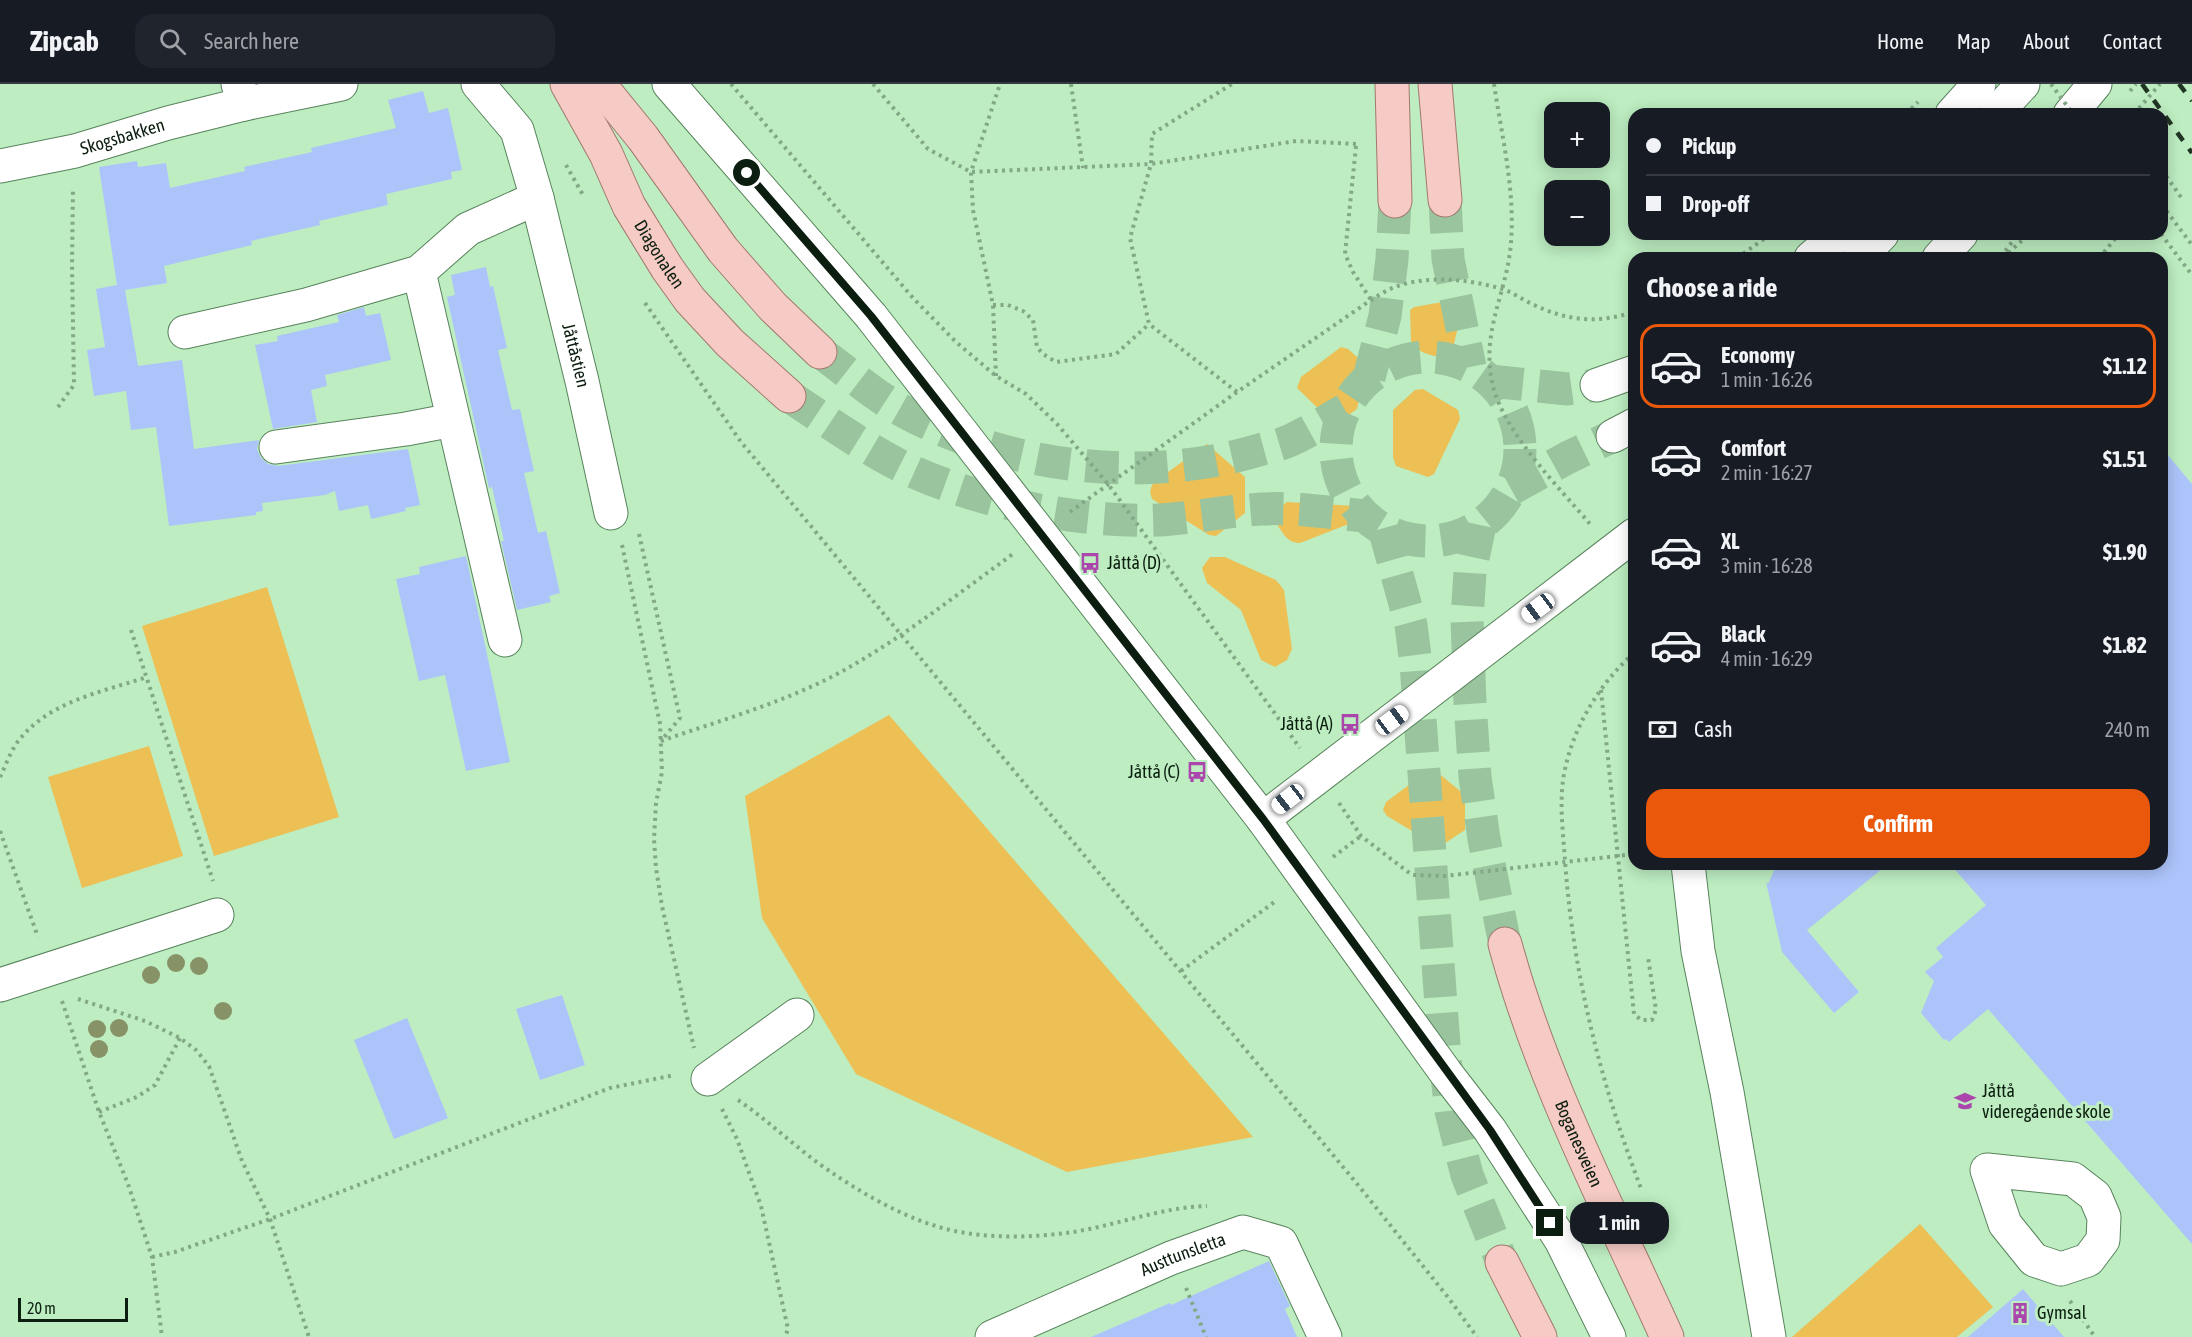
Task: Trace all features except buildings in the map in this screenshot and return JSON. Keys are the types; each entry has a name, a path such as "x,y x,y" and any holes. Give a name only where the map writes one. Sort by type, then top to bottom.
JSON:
{"main road":[{"name":"Diagonalen","path":"567,84 606,154 629,206 667,268 690,300 730,343 789,396"},
{"path":"599,84 643,138 723,250 773,306 820,352"},
{"path":"1392,84 1395,201"},
{"path":"1436,84 1445,200"},
{"name":"Boganesveien","path":"1505,944 1523,1006 1564,1113 1668,1337"},
{"path":"1502,1262 1540,1337"}],"street":[{"path":"241,94 341,84"},
{"name":"Jåttåstien","path":"478,84 517,130 537,198 582,381 611,513"},
{"path":"669,84 871,316 1263,819 1490,1130 1561,1240 1609,1337"},
{"path":"1957,108 1979,84"},
{"path":"2001,108 2023,84"},
{"path":"2076,108 2096,84"},
{"name":"Skogsbakken","path":"0,166 75,151 168,123 241,94"},
{"path":"185,332 306,305 419,273 468,229 537,198"},
{"path":"1818,252 1832,240"},
{"path":"1865,252 1876,240"},
{"path":"1944,252 1956,240"},
{"path":"419,273 505,640"},
{"path":"1597,385 1628,374"},
{"path":"276,447 406,429 453,420"},
{"path":"1263,819 1628,540"},
{"path":"1689,870 1698,951 1727,1092 1769,1337"},
{"path":"2,980 54,980 217,915"},
{"path":"708,1079 797,1015"},
{"name":"Austtunsletta","path":"992,1337 1171,1258 1242,1232 1281,1243 1325,1337"}],"path":[{"path":"730,84 913,298 956,342 996,376 1026,394 1057,424 1108,484 1295,741"},
{"path":"873,84 928,149 971,172 1151,164 1296,141 1356,144"},
{"path":"996,376 993,305 973,210 971,172 1000,84"},
{"path":"1071,84 1083,168"},
{"path":"1232,84 1152,134 1151,164 1130,238 1149,324 1237,392"},
{"path":"1494,84 1510,211 1510,252 1492,324 1490,361 1493,383 1499,399 1529,453 1591,525"},
{"path":"2051,84 2067,108"},
{"path":"2139,108 2160,84"},
{"path":"1356,134 1345,254 1353,272 1371,300"},
{"path":"58,407 74,386 72,265 75,151"},
{"path":"573,178 584,197"},
{"path":"2168,179 2183,200"},
{"path":"2168,213 2192,245"},
{"path":"1746,252 1762,240"},
{"path":"2009,252 2022,240"},
{"path":"2104,252 2114,240"},
{"path":"2166,240 2192,274"},
{"path":"1075,508 1237,392 1371,300 1394,287 1421,280 1449,280 1501,288 1560,316 1587,321 1613,319 1628,314"},
{"path":"642,297 741,442 1365,1194 1478,1337"},
{"path":"993,305 1008,305 1023,311 1033,321 1037,347 1056,362 1116,354 1149,324"},
{"path":"611,513 621,536 655,700 661,741 662,772 656,803 654,839 662,906 693,1046 737,1139 761,1206 788,1329 786,1337"},
{"path":"661,741 787,697 846,669 902,634 1015,552"},
{"path":"131,630 217,892 217,915"},
{"path":"1628,659 1600,689 1581,721 1564,774 1562,810 1568,912 1582,992 1596,1055 1646,1200"},
{"path":"0,777 18,741 36,722 58,706 147,677"},
{"path":"1600,689 1634,1014 1641,1020 1652,1020 1656,1010 1648,957"},
{"path":"1337,802 1361,836 1412,874 1444,876 1628,855"},
{"path":"0,831 99,1112 128,1184 152,1257 162,1337"},
{"path":"1333,857 1361,836"},
{"path":"1181,971 1275,901"},
{"path":"54,980 86,1002 145,1021 180,1038 196,1050 209,1066 242,1161 270,1219 309,1337"},
{"path":"99,1112 137,1097 155,1085 180,1038"},
{"path":"152,1257 175,1252 270,1219 610,1088 680,1074 708,1079 744,1104 827,1170 863,1192 917,1220 947,1229 987,1235 1027,1236 1114,1224 1184,1208 1238,1205 1242,1232"},
{"path":"1171,1258 1181,1275 1206,1337"}],"shaded area":[{"path":"1443,302 1448,305 1458,327 1451,356 1446,359 1417,349 1411,341 1410,310 1414,307"},
{"path":"1341,347 1348,349 1365,364 1365,369 1357,409 1338,423 1331,421 1297,388 1301,377"},
{"path":"1423,389 1458,410 1460,419 1434,474 1428,477 1396,466 1393,457 1393,410 1415,390"},
{"path":"1207,444 1245,477 1245,513 1216,536 1209,535 1152,499 1151,493 1151,488 1157,480"},
{"path":"1287,502 1355,506 1359,520 1296,543 1286,537 1276,523 1279,508"},
{"path":"1210,557 1225,557 1276,580 1284,590 1292,649 1287,660 1275,667 1261,660 1241,610 1207,583 1202,568"},
{"path":"267,587 339,817 214,856 142,626"},
{"path":"889,715 1253,1137 1067,1172 856,1074 762,918 745,796"},
{"path":"149,746 183,856 82,888 48,777"},
{"path":"1432,768 1465,795 1465,830 1439,847 1387,816 1383,810 1386,802"},
{"path":"1920,1224 1993,1307 1957,1337 1792,1337"}],"tunnel":[{"path":"1445,200 1448,259 1470,367"},
{"path":"1369,378 1385,316 1392,259 1395,201"},
{"path":"820,352 886,401 928,424 972,442 1019,455 1068,464 1117,468 1165,467 1213,461 1286,442 1345,410"},
{"path":"1428,357 1463,364 1493,384 1513,414 1520,449 1513,484 1493,514 1463,534 1428,541 1393,534 1363,514 1343,484 1336,449 1343,414 1363,384 1393,364 1428,357"},
{"path":"1490,381 1568,389 1597,385"},
{"path":"789,396 897,464 957,489 1024,507 1093,518 1126,520 1158,520 1275,509 1366,516"},
{"path":"1511,489 1613,436"},
{"path":"1480,525 1470,572 1467,619 1470,703 1475,777 1484,839 1505,944"},
{"path":"1384,528 1411,625 1416,664 1445,1059 1451,1111 1467,1175 1502,1262"}],"railway":[{"path":"2142,84 2159,108"},
{"path":"2179,84 2192,101"},
{"path":"2168,120 2192,153"}],"place":[{"name":"Jåttå (D)","path":"1090,563"},
{"name":"Jåttå (A)","path":"1350,724"},
{"name":"Jåttå (C)","path":"1197,772"},
{"name":"Jåttå videregående skole","path":"1965,1101"},
{"name":"Gymsal","path":"2020,1313"}],"route":[{"path":"747,173 871,316 1263,819 1446,1073 1490,1130 1550,1223"}]}
